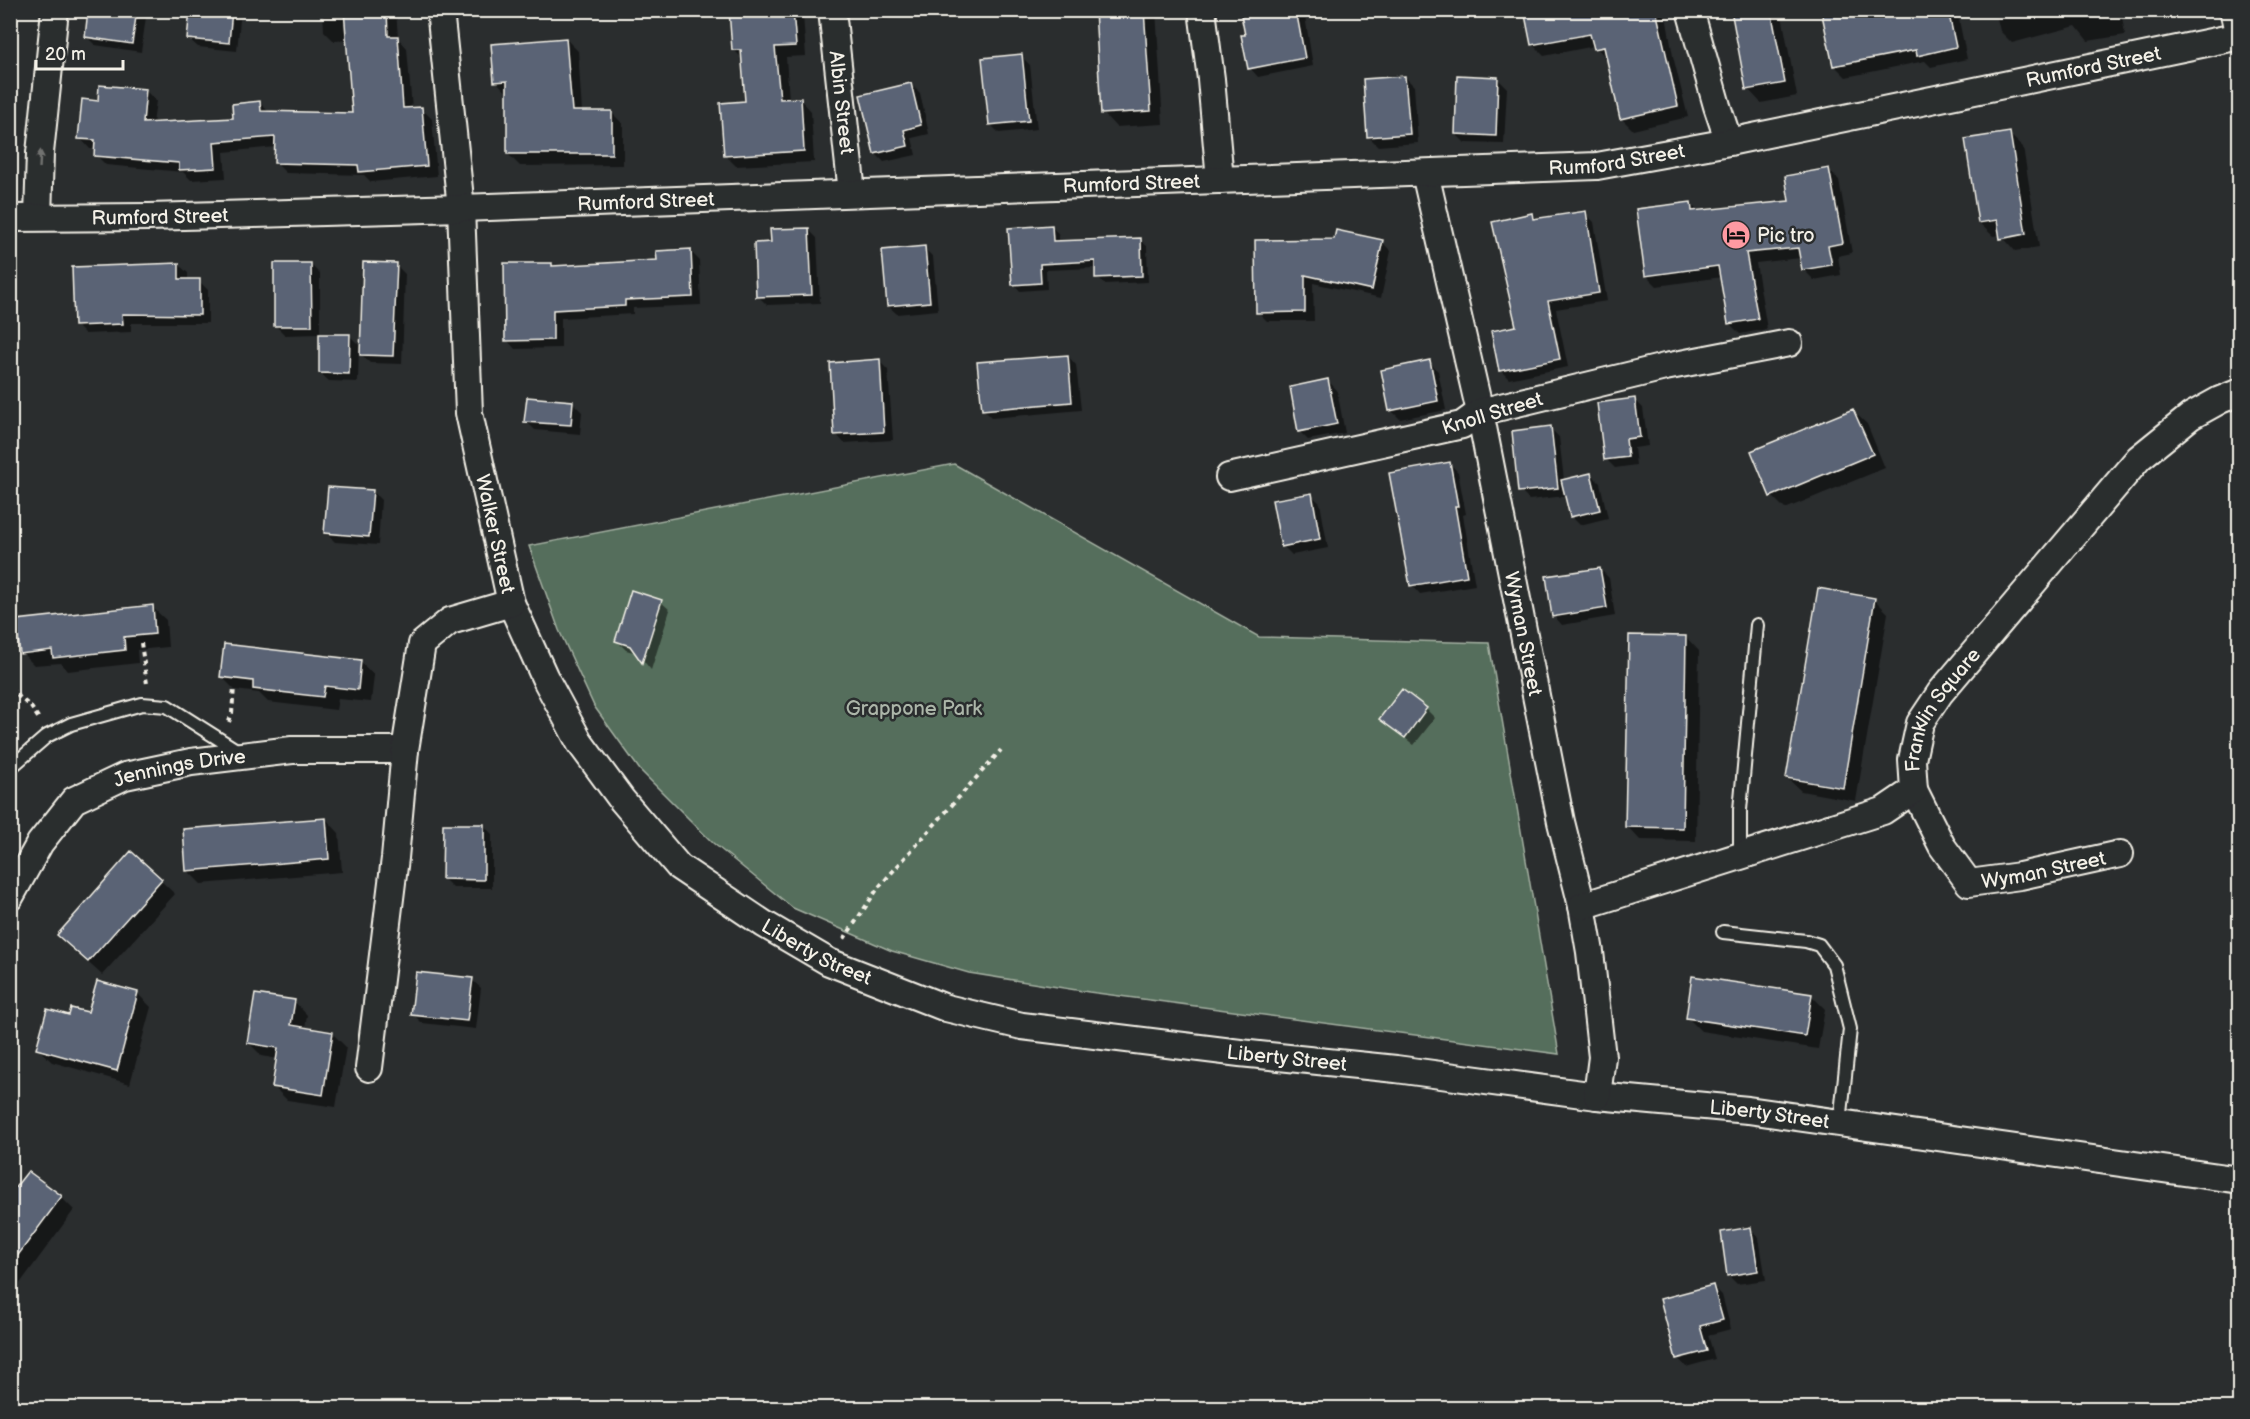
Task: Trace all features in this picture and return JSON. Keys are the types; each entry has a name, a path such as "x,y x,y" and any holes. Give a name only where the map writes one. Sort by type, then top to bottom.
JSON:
{"street":[{"path":"38,217 40,153 55,10"},
{"name":"Walker Street","path":"369,1068 395,858 405,750 422,644 450,621 511,603 469,413 461,208 440,10"},
{"name":"Albin Street","path":"832,10 852,193"},
{"path":"1202,10 1220,180"},
{"path":"1690,10 1729,142"},
{"name":"Rumford Street","path":"10,218 149,217 461,208 1597,166 1729,142 2236,37"},
{"name":"Wyman Street","path":"1425,173 1480,412 1561,822 1582,906 1590,952 1602,1057 1598,1096"},
{"name":"Knoll Street","path":"1229,477 1462,425 1480,412 1665,367 1789,343"},
{"name":"Franklin Square","path":"1582,906 1883,812 1914,790 1912,759 1920,723 1940,693 2139,458 2191,416 2240,392"},
{"name":"Liberty Street","path":"511,603 545,678 580,743 622,800 679,867 764,924 829,962 946,1008 1022,1026 1240,1053 1396,1069 1598,1096 1748,1110 2240,1180"},
{"name":"Jennings Drive","path":"10,897 40,843 74,800 125,776 191,762 292,750 405,750"},
{"name":"Wyman Street","path":"1914,790 1942,846 1969,883 2020,876 2120,855"}],"lane":[{"path":"2226,10 2236,37"},
{"path":"1740,856 1740,810 1757,625"},
{"path":"10,768 50,734 71,724 102,714 150,704 167,706 244,755"},
{"path":"1723,932 1806,941 1819,945 1834,965 1850,1029 1840,1123"}],"path":[{"path":"141,643 150,704"},
{"path":"221,740 232,713 234,687"},
{"path":"10,689 31,707 50,734"},
{"path":"829,962 878,888 1001,750"}],"green space":[{"name":"Grappone Park","path":"954,464 1259,637 1489,643 1559,1054 1089,992 969,973 892,951 793,908 713,843 640,770 594,706 559,630 529,546"}],"building":[{"path":"88,10 137,10 132,44 85,37"},
{"path":"190,10 232,10 229,43 187,39"},
{"path":"344,10 387,10 388,36 398,36 403,108 422,107 427,166 359,172 358,165 274,163 275,137 214,142 216,168 179,170 179,163 94,156 95,140 78,139 82,99 98,101 99,85 146,89 143,123 233,118 232,104 260,101 261,111 352,113"},
{"path":"729,10 793,10 796,46 775,47 780,99 801,98 804,151 724,156 720,103 745,101 741,50 732,50"},
{"path":"1095,10 1144,10 1151,111 1101,114"},
{"path":"1240,10 1296,10 1305,58 1248,69 1241,35 1245,35"},
{"path":"1524,10 1656,10 1678,106 1620,119 1604,47 1594,49 1590,34 1531,45"},
{"path":"1731,10 1771,10 1785,83 1746,90"},
{"path":"1821,10 1948,10 1956,47 1917,56 1916,50 1833,66"},
{"path":"566,38 572,111 612,111 612,154 507,154 507,81 494,82 491,44"},
{"path":"1022,54 1029,121 989,125 982,58"},
{"path":"1457,75 1498,77 1496,136 1455,134"},
{"path":"1405,76 1410,134 1367,137 1363,79"},
{"path":"911,83 921,125 904,130 908,146 874,154 860,95"},
{"path":"2010,132 2026,234 2000,239 1997,220 1978,223 1965,139"},
{"path":"1829,168 1843,243 1828,246 1832,265 1802,270 1798,248 1746,253 1758,319 1728,324 1718,266 1645,276 1636,209 1691,202 1692,211 1789,201 1785,176"},
{"path":"1586,211 1599,293 1548,301 1560,359 1499,371 1491,331 1516,326 1492,222 1532,213 1533,219"},
{"path":"1052,225 1053,241 1141,238 1142,276 1095,278 1095,261 1040,264 1041,283 1012,285 1008,228"},
{"path":"809,228 812,295 756,297 754,243 771,242 770,229"},
{"path":"1336,230 1383,240 1372,290 1305,275 1305,312 1256,313 1255,240 1334,239"},
{"path":"925,246 930,302 887,306 882,250"},
{"path":"691,249 693,297 625,300 625,306 553,310 553,340 505,341 504,263 552,263 552,266 657,260 656,251"},
{"path":"363,262 397,263 393,356 360,355"},
{"path":"179,263 179,279 200,279 200,315 122,314 123,324 74,326 72,267"},
{"path":"274,263 311,263 312,326 274,326"},
{"path":"319,334 350,334 349,374 319,373"},
{"path":"1068,355 1072,402 982,410 977,362"},
{"path":"880,359 884,432 834,435 830,363"},
{"path":"1430,360 1438,401 1389,411 1381,370"},
{"path":"1328,379 1337,424 1298,432 1290,387"},
{"path":"527,397 573,401 571,425 524,422"},
{"path":"1635,398 1640,437 1626,439 1628,457 1604,460 1597,403"},
{"path":"1853,409 1873,454 1770,497 1751,451"},
{"path":"1551,426 1558,488 1518,492 1512,431"},
{"path":"1450,462 1467,576 1410,586 1389,473"},
{"path":"1591,473 1600,510 1570,517 1561,480"},
{"path":"328,487 373,490 369,537 324,533"},
{"path":"1312,493 1320,539 1281,547 1272,500"},
{"path":"1600,568 1607,608 1552,617 1546,576"},
{"path":"1818,588 1875,598 1843,788 1786,778"},
{"path":"631,590 662,600 642,663 630,646 615,641"},
{"path":"153,605 155,634 124,637 125,650 53,658 52,650 20,654 16,620"},
{"path":"1629,635 1686,636 1683,828 1625,827"},
{"path":"224,644 361,660 358,690 325,686 323,697 253,689 253,681 220,677"},
{"path":"1402,689 1427,708 1405,738 1379,719"},
{"path":"326,818 329,859 186,871 183,829"},
{"path":"443,824 484,824 484,880 442,879"},
{"path":"131,851 162,879 88,962 57,935"},
{"path":"416,972 473,978 467,1021 411,1015"},
{"path":"1692,976 1812,994 1805,1036 1686,1018"},
{"path":"97,981 138,992 117,1071 36,1049 47,1009 69,1015 71,1008 88,1012"},
{"path":"255,994 295,1000 291,1025 333,1032 323,1095 272,1087 278,1048 247,1043"},
{"path":"28,1171 62,1196 10,1266 10,1194"},
{"path":"1751,1227 1758,1271 1727,1276 1721,1232"},
{"path":"1713,1285 1723,1320 1700,1326 1707,1351 1676,1359 1660,1299"}],"place":[{"name":"Pic tro","path":"1736,235"}]}
